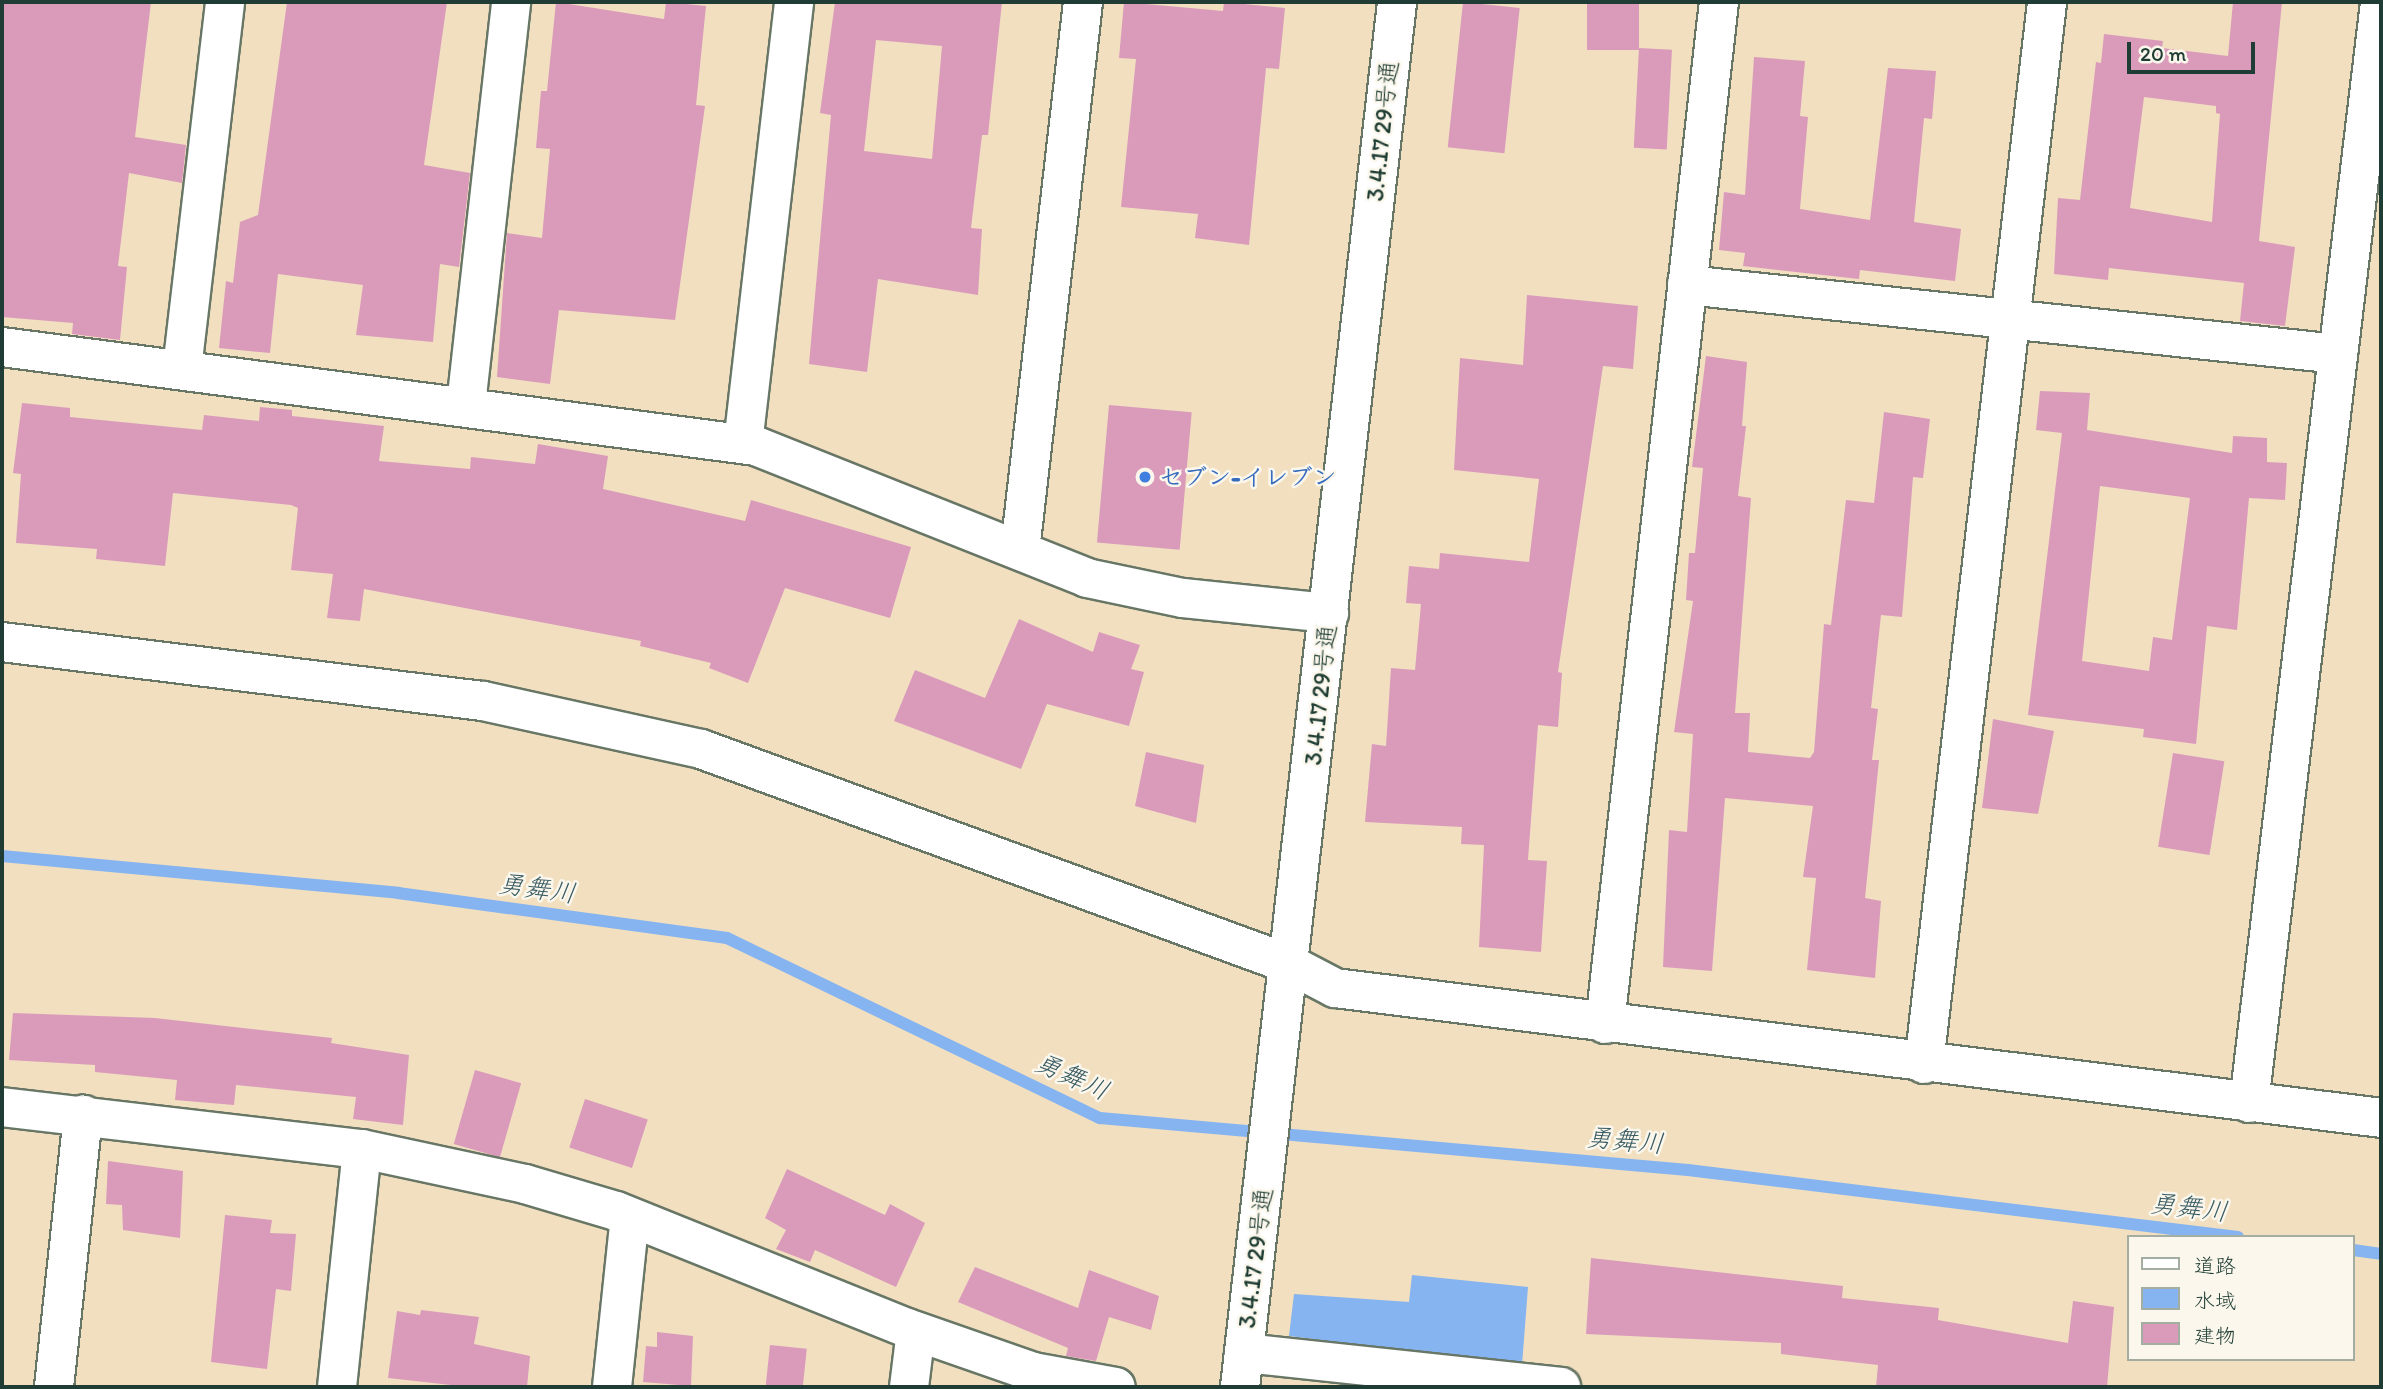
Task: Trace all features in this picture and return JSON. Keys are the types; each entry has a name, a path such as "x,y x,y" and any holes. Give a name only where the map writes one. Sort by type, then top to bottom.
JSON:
{"street":[{"path":"182,369 225,2"},
{"path":"466,405 511,2"},
{"path":"743,444 794,2"},
{"path":"1020,550 1083,2"},
{"name":"3.4.17 29号通","path":"1242,1370 1397,2"},
{"path":"1605,1024 1719,2"},
{"path":"1924,1064 2008,319 2047,2"},
{"path":"2249,1103 2380,2"},
{"path":"1688,285 2338,354"},
{"path":"2,347 466,405 743,444 1087,578 1183,597 1329,613"},
{"path":"2,642 483,701 701,749 1289,964 1335,988 1924,1064 2381,1118"},
{"path":"2,1107 362,1149 525,1184 630,1217 916,1331 1033,1372 1116,1387"},
{"path":"54,1387 83,1115"},
{"path":"337,1387 362,1149"},
{"path":"612,1387 630,1217"},
{"path":"909,1387 916,1331"},
{"path":"1242,1370 1554,1387"}],"water":[{"path":"1412,1275 1528,1287 1522,1365 1289,1336 1294,1294 1409,1302"}],"building":[{"path":"2,2 151,2 135,137 186,145 182,183 129,173 118,266 127,267 120,340 72,334 73,323 2,317"},
{"path":"287,2 447,2 424,165 470,173 459,267 440,264 433,342 356,335 363,285 278,274 270,353 219,348 226,281 233,283 240,222 258,215"},
{"path":"556,2 664,19 666,2 706,6 696,105 705,106 675,320 559,310 550,384 497,377 507,233 542,238 550,149 536,148 541,91 547,91"},
{"path":"835,2 1002,2 988,135 982,135 971,228 982,229 978,295 878,279 867,372 809,364 831,115 820,113","holes":["876,40 942,46 932,159 864,151"]},
{"path":"1124,2 1223,11 1224,2 1285,8 1279,69 1266,68 1249,245 1195,238 1198,214 1121,207 1136,59 1119,58"},
{"path":"1463,2 1520,8 1504,153 1448,147"},
{"path":"1587,2 1639,2 1639,50 1587,50"},
{"path":"2233,2 2282,2 2259,241 2295,247 2285,326 2240,321 2244,283 2109,268 2108,280 2054,274 2058,198 2080,200 2096,62 2101,63 2104,34 2163,41 2162,48 2228,56","holes":["2144,97 2216,106 2216,113 2220,114 2212,222 2130,208"]},
{"path":"1639,48 1672,50 1667,150 1634,148"},
{"path":"1754,57 1805,61 1800,116 1808,117 1800,209 1870,220 1888,68 1936,71 1932,119 1924,118 1914,222 1961,229 1955,281 1860,270 1859,279 1743,266 1745,253 1719,250 1724,192 1745,195"},
{"path":"1527,295 1638,306 1633,369 1603,366 1558,672 1562,673 1558,727 1538,725 1528,860 1547,861 1541,952 1479,947 1484,845 1461,844 1462,827 1365,822 1372,744 1386,746 1391,668 1415,670 1421,604 1406,603 1409,566 1439,569 1440,553 1529,562 1539,479 1454,470 1460,358 1523,365"},
{"path":"1706,356 1747,362 1742,426 1746,426 1738,496 1751,498 1735,713 1750,713 1748,752 1810,758 1814,752 1824,624 1831,625 1846,500 1874,503 1884,412 1930,419 1923,478 1913,477 1902,617 1881,615 1871,708 1878,709 1872,760 1879,760 1865,898 1881,901 1875,978 1807,970 1816,878 1803,877 1813,806 1725,798 1712,971 1663,967 1669,830 1687,832 1693,734 1674,732 1693,601 1686,600 1689,553 1695,553 1703,468 1692,467"},
{"path":"2040,391 2090,393 2087,430 2232,453 2233,436 2267,438 2267,462 2287,463 2285,500 2249,498 2237,630 2207,626 2196,744 2143,737 2144,729 2028,715 2062,433 2036,430","holes":["2100,486 2190,498 2172,640 2153,637 2149,671 2082,661"]},
{"path":"22,403 70,408 70,417 202,430 204,415 259,421 260,407 292,410 292,416 384,426 379,461 470,469 471,457 535,464 538,444 608,456 603,489 745,521 751,500 911,547 890,618 785,588 748,683 709,668 711,663 640,646 641,641 364,589 360,621 327,618 333,574 291,570 298,508 291,505 173,493 165,566 96,559 97,549 16,543 21,474 13,473"},
{"name":"セブン-イレブン","path":"1109,405 1192,412 1180,550 1097,542"},
{"path":"1019,619 1093,652 1099,632 1140,645 1131,669 1144,672 1129,726 1047,704 1021,769 894,721 915,670 985,698"},
{"path":"1993,719 2054,731 2038,814 1982,808"},
{"path":"1146,752 1204,765 1196,823 1135,806"},
{"path":"2173,753 2224,761 2209,855 2158,847"},
{"path":"13,1013 155,1018 332,1038 331,1043 409,1055 403,1125 353,1119 356,1097 236,1085 234,1105 175,1100 177,1080 95,1072 95,1065 9,1060"},
{"path":"475,1070 521,1083 500,1157 454,1144"},
{"path":"585,1099 648,1119 632,1168 569,1148"},
{"path":"108,1161 183,1171 180,1238 123,1230 122,1205 106,1204"},
{"path":"787,1169 885,1215 890,1204 925,1223 896,1287 815,1250 810,1262 776,1249 786,1230 765,1218"},
{"path":"225,1215 272,1220 270,1233 296,1234 291,1291 276,1289 267,1369 211,1362"},
{"path":"1591,1258 1843,1286 1842,1298 1939,1308 1938,1320 2068,1343 2073,1301 2114,1307 2107,1387 1876,1387 1878,1365 1781,1354 1781,1343 1586,1334"},
{"path":"975,1267 1078,1308 1089,1270 1159,1296 1151,1330 1109,1317 1096,1361 1066,1356 1068,1348 958,1302"},
{"path":"421,1310 479,1317 474,1344 530,1356 527,1387 469,1387 388,1378 397,1311 420,1315"},
{"path":"657,1332 693,1336 691,1386 643,1382 646,1346 657,1347"},
{"path":"770,1345 807,1349 803,1387 766,1387"}],"waterway":[{"name":"勇舞川","path":"2,856 398,893 727,938 1100,1118 1688,1170 2222,1235"},
{"name":"勇舞川","path":"2355,1250 2381,1254"}],"place":[{"name":"セブン-イレブン","path":"1145,477"}]}
